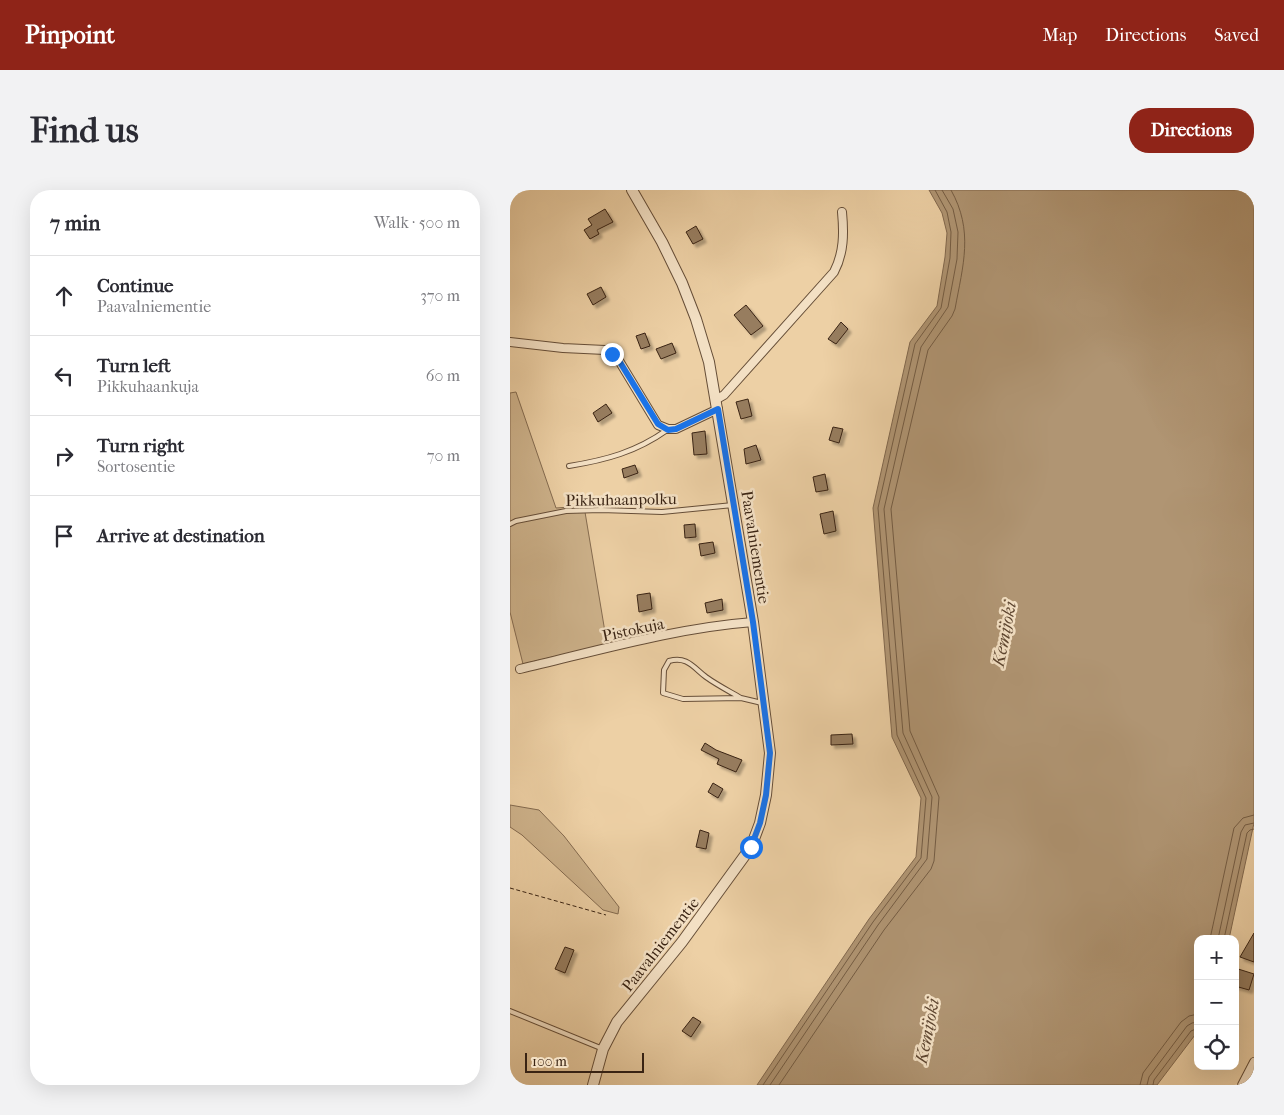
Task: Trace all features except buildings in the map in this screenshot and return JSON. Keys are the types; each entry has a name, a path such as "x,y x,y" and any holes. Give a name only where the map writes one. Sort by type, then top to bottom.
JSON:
{"street":[{"name":"Paavalniementie","path":"593,1085 603,1050 617,1022 682,942 751,847 760,823 769,773 770,753 753,622 707,353 686,292 662,242 632,190"},
{"path":"510,342 563,348 605,350 618,359 658,424 668,430 676,429 717,404 834,272 840,260 844,234 842,212"},
{"name":"Pistokuja","path":"520,669 658,637 727,624 753,622"},
{"path":"1242,1085 1254,1062"}],"lane":[{"path":"569,466 619,455 654,440 668,430"},
{"name":"Pikkuhaanpolku","path":"510,524 516,521 566,511 662,512 733,505"},
{"path":"741,698 707,677 693,664 678,658 669,661 664,670 663,693 683,699 741,698 765,704"},
{"path":"510,1011 603,1050"}],"path":[{"path":"510,888 606,915"}],"shaded area":[{"path":"516,392 556,508 584,506 607,644 523,664 510,612 510,393"},
{"path":"510,805 539,810 564,836 619,907 618,914 603,910 522,835 510,827"}],"water":[{"name":"Kemijoki","path":"929,190 1254,190 1254,823 1230,935 1194,935 1194,1036 1157,1085 757,1085 869,919 916,857 921,798 892,737 873,508 910,342 937,306 947,233 942,213"}],"route":[{"path":"612,354 618,359 658,424 668,430 676,429 718,409 753,622 770,753 766,795 760,823 751,847"}]}
